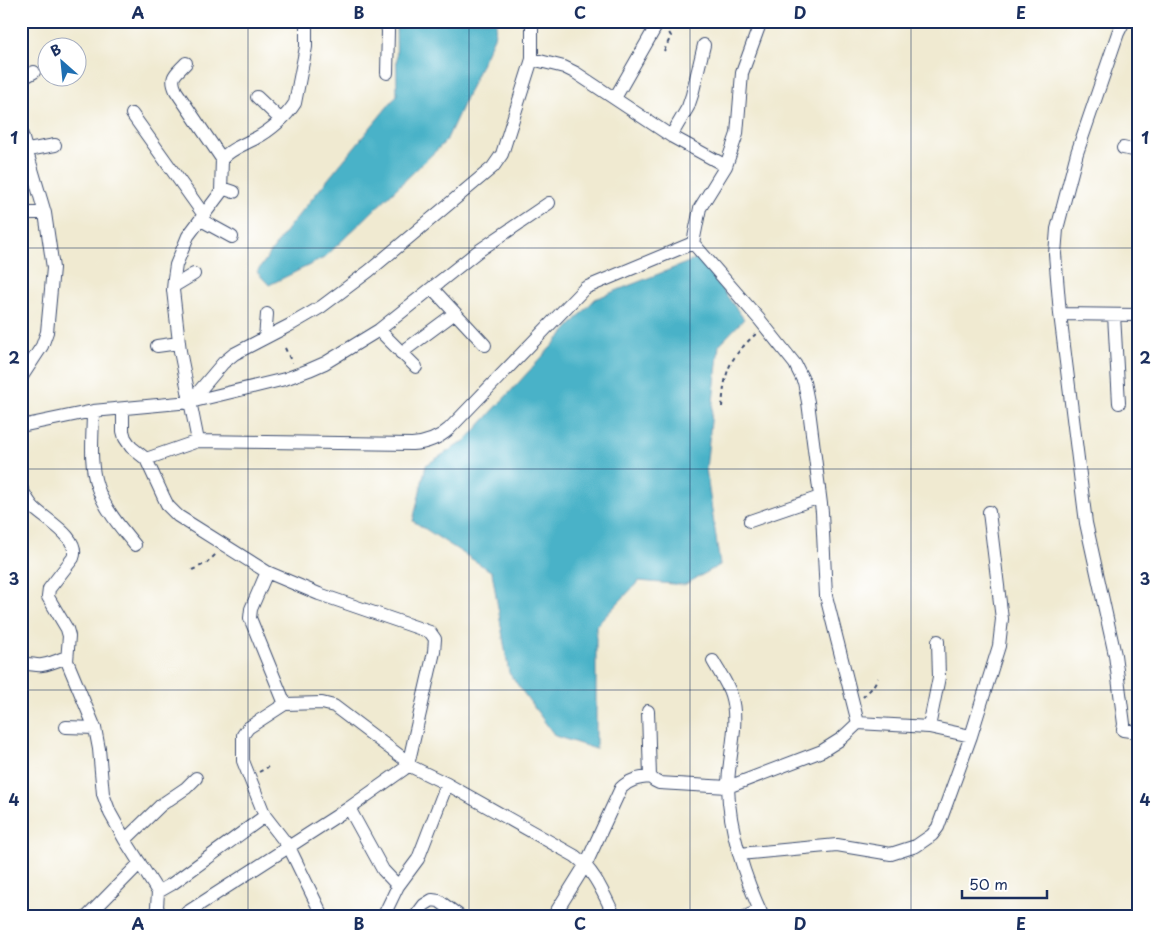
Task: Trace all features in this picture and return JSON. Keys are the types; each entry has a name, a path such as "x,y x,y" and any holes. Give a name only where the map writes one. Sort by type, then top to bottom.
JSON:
{"street":[{"path":"222,159 229,152 258,137 291,110 306,47 306,21"},
{"path":"386,21 388,31 387,73"},
{"path":"190,402 223,363 234,354 321,307 369,271 492,167 502,154 532,59 532,21"},
{"path":"692,243 700,208 726,166 737,134 742,73 761,21"},
{"path":"1124,21 1118,33 1077,153 1058,230 1055,254 1060,314 1086,523 1115,655 1124,724 1123,730 1138,732"},
{"path":"615,98 658,22"},
{"path":"670,136 688,107 704,45"},
{"path":"532,59 564,67 615,98 670,136 726,166"},
{"path":"186,63 173,77 172,83 222,159 228,190 202,217 188,236 176,265 174,286 179,343 198,441"},
{"path":"21,79 34,72"},
{"path":"258,97 280,119"},
{"path":"132,114 202,217 232,237"},
{"path":"21,132 28,150 45,213 53,268 49,323 42,346 21,378"},
{"path":"28,150 55,145"},
{"path":"1123,148 1138,151"},
{"path":"21,426 93,411 190,402 285,379 325,363 379,330 477,252 549,203"},
{"path":"21,212 45,213"},
{"path":"692,243 765,326 795,364 804,382 820,497 826,596 858,723"},
{"path":"146,459 198,441 412,444 428,442 438,438 449,429 585,288 692,243"},
{"path":"174,286 194,274"},
{"path":"432,288 485,346"},
{"path":"401,353 455,313"},
{"path":"265,338 267,314"},
{"path":"1060,314 1138,315"},
{"path":"1114,315 1120,403"},
{"path":"379,330 416,367"},
{"path":"158,346 179,343"},
{"path":"123,409 125,438 146,459 168,506 178,516 268,572 319,594 430,632 435,639 434,652 408,764 404,769 349,808 180,917"},
{"path":"93,411 93,469 97,486 117,524 135,545"},
{"path":"21,488 33,507 60,529 74,545 75,552 73,558 50,589 48,597 67,629 69,636 66,657 95,728 103,794 110,813 124,840 158,892 157,907 161,917"},
{"path":"750,521 820,497"},
{"path":"739,854 836,845 891,854 916,846 932,835 938,827 999,646 1002,620 989,512"},
{"path":"268,572 251,609 250,618 284,704"},
{"path":"929,727 939,677 938,642"},
{"path":"21,666 29,663 45,664 66,657"},
{"path":"713,661 731,695 734,722 728,786 731,824 739,854 761,913 745,917"},
{"path":"323,917 289,847 265,816 242,761 243,735 248,728 284,704 322,703 334,706 408,764 541,836 586,864 615,917"},
{"path":"648,712 650,777 660,783 728,786 827,748 841,739 858,723 929,727 970,736"},
{"path":"66,727 95,728"},
{"path":"553,917 586,864 621,788 627,783 650,777"},
{"path":"124,840 161,805 186,788 196,778"},
{"path":"383,917 398,886 418,859 447,784"},
{"path":"349,808 383,870 398,886"},
{"path":"158,892 172,884 265,816"},
{"path":"87,917 140,863"},
{"path":"414,917 424,905 432,900 439,901 461,917"}],"path":[{"path":"658,22 670,32 671,36 664,51"},
{"path":"722,407 724,381 731,360 765,326"},
{"path":"285,348 297,374"},
{"path":"192,570 207,563 217,553 222,544"},
{"path":"854,705 872,688 878,678"}],"water":[{"path":"396,21 497,21 494,37 446,141 324,258 269,285 257,272 288,228 397,95"},
{"path":"699,258 744,319 719,345 706,469 720,565 684,585 639,581 596,626 596,749 555,736 509,673 492,572 413,521 426,465 466,440 595,299"}]}
